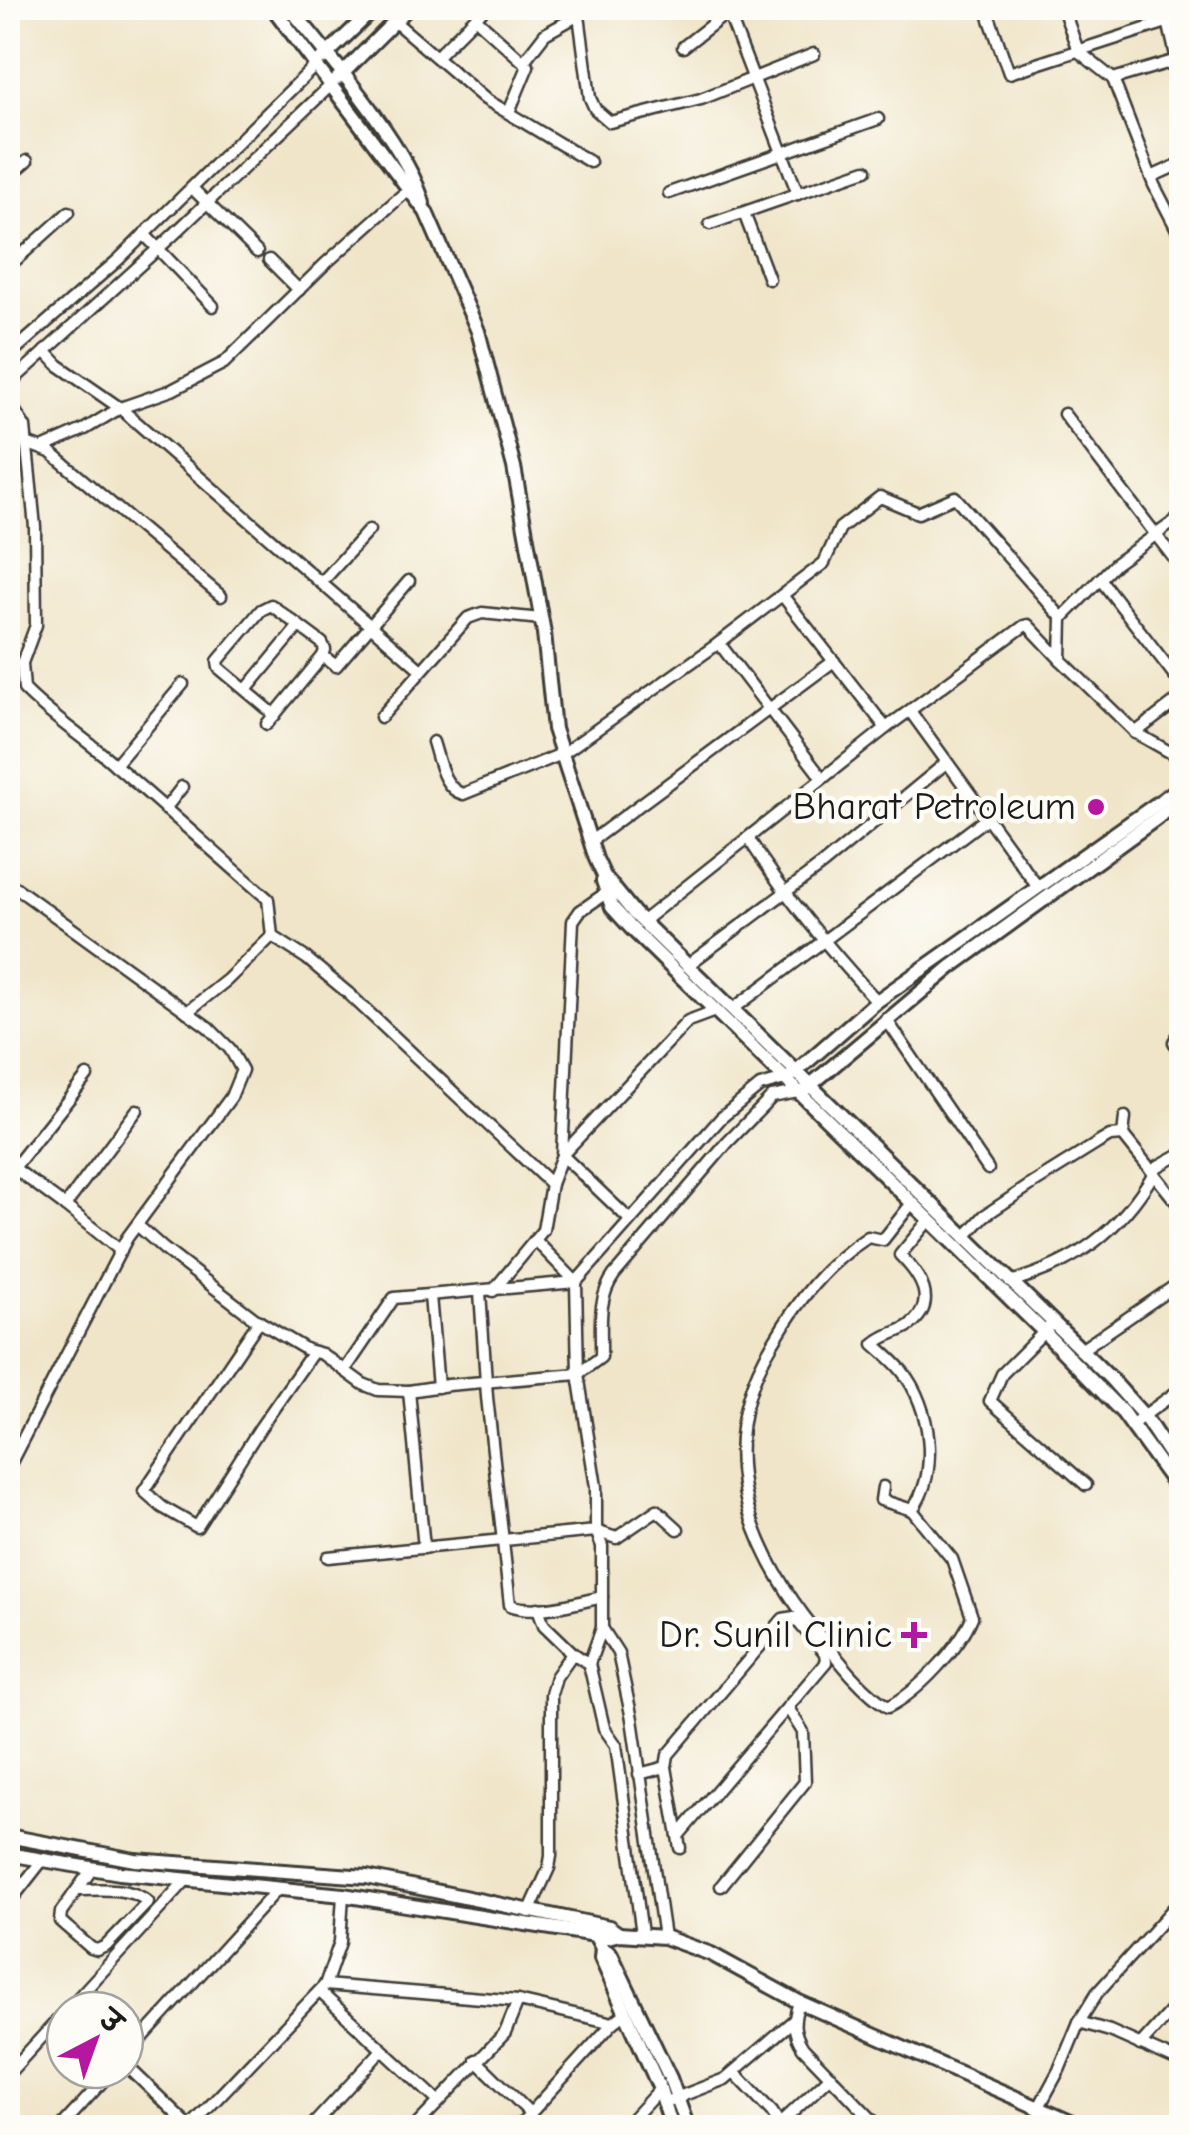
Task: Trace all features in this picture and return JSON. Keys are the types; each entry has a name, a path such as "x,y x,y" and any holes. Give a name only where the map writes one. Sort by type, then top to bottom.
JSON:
{"street":[{"path":"273,8 322,59"},
{"path":"290,8 337,79 386,134 440,238 478,331 514,468 541,619 554,729 591,841 622,918 715,1011 792,1075"},
{"path":"8,356 193,188 375,8"},
{"path":"437,56 486,8"},
{"path":"986,8 1009,72 1176,19"},
{"path":"1063,8 1078,51 1113,79 1151,177 1182,239"},
{"path":"1113,79 1180,64 1176,19 1165,8"},
{"path":"682,46 728,9 798,194"},
{"path":"524,61 545,34 579,11 590,98 594,108 610,122 618,123 701,98 814,54"},
{"path":"8,385 337,79 398,13 437,56 485,99 590,162"},
{"path":"475,18 524,61 528,72 509,112"},
{"path":"669,193 878,118"},
{"path":"8,178 27,161"},
{"path":"1151,177 1182,164"},
{"path":"710,224 866,170"},
{"path":"193,188 256,252"},
{"path":"42,448 120,408 172,390 224,363 412,189"},
{"path":"8,267 69,212"},
{"path":"744,212 770,279"},
{"path":"144,234 213,306"},
{"path":"269,260 299,290"},
{"path":"8,332 19,346"},
{"path":"45,352 120,408 420,670"},
{"path":"8,400 24,427 36,527 36,625 22,663 24,689 50,716 66,724 115,765 268,900 272,936"},
{"path":"1064,414 1182,568"},
{"path":"8,436 42,448 221,596"},
{"path":"432,742 447,783 454,792 463,794 562,754 824,563 840,528 880,496 918,513 955,497 1062,618"},
{"path":"1060,660 1062,618 1100,579 1182,516"},
{"path":"322,582 370,530"},
{"path":"1100,579 1182,685"},
{"path":"323,656 336,666 409,581"},
{"path":"782,595 886,728"},
{"path":"268,606 299,626 324,646 323,656 272,719 219,668 218,661 268,606"},
{"path":"381,717 468,618 482,612 541,619"},
{"path":"643,921 886,728 1024,626 1028,625 1135,733 1182,760"},
{"path":"246,690 299,626"},
{"path":"719,643 822,778"},
{"path":"591,841 834,662"},
{"path":"115,765 183,684"},
{"path":"1135,733 1182,697"},
{"path":"910,711 1041,892"},
{"path":"688,965 946,763"},
{"path":"137,1225 259,1321 378,1390 578,1374 601,1358 601,1308 607,1284 728,1142 772,1097 804,1089 1041,892 1182,786"},
{"path":"165,809 182,787"},
{"path":"642,1934 616,1745 604,1728 589,1664 602,1628 602,1546 596,1532 596,1487 578,1374 576,1282 721,1118 760,1086 792,1075 877,1001 1182,800"},
{"path":"733,1009 986,818"},
{"path":"748,838 822,942 877,1001"},
{"path":"8,882 208,1027 230,1049 242,1070 231,1096 120,1251 8,1468"},
{"path":"610,891 733,1009 929,1220 1048,1327 1081,1350 1144,1416 1182,1473"},
{"path":"493,1291 543,1230 551,1184 562,1155 571,932 580,911 610,891"},
{"path":"187,1012 272,936"},
{"path":"272,936 306,958 348,994 551,1184"},
{"path":"562,1155 688,1021 715,1011"},
{"path":"886,1019 988,1169"},
{"path":"1182,1029 1174,1042 1182,1055"},
{"path":"88,1076 14,1168 120,1251"},
{"path":"804,1089 1010,1282 1131,1425 1182,1495"},
{"path":"65,1206 137,1110"},
{"path":"1125,1117 1123,1135 1182,1209"},
{"path":"966,1238 984,1216 1029,1186 1098,1143 1123,1135"},
{"path":"1010,1282 1048,1270 1112,1230 1132,1210 1152,1172 1182,1153"},
{"path":"562,1155 629,1219"},
{"path":"882,1486 881,1500 912,1510 952,1558 972,1618 965,1635 907,1698 888,1706 874,1698 828,1646 773,1568 757,1536 740,1466 742,1426 754,1374 797,1302 849,1249 868,1236 883,1240 912,1203"},
{"path":"912,1510 920,1499 930,1464 928,1435 918,1398 903,1372 874,1344 886,1334 908,1327 921,1312 925,1290 918,1273 900,1255 929,1220"},
{"path":"535,1240 576,1282"},
{"path":"1081,1350 1182,1281"},
{"path":"345,1370 394,1298 576,1282"},
{"path":"480,1292 510,1605 538,1608 602,1597"},
{"path":"430,1296 438,1388"},
{"path":"259,1321 144,1491 197,1527 314,1352"},
{"path":"1048,1327 1002,1374 990,1401 1086,1485"},
{"path":"1131,1425 1182,1388"},
{"path":"409,1390 424,1548"},
{"path":"328,1557 596,1532 619,1538 657,1510 678,1529"},
{"path":"538,1608 544,1625 589,1664"},
{"path":"790,1615 799,1621 826,1658 823,1666 679,1842 666,1767 668,1755 783,1619 790,1615"},
{"path":"602,1628 618,1653 664,1937"},
{"path":"529,1912 550,1868 548,1766 552,1687 573,1653"},
{"path":"721,1886 805,1782 803,1732 788,1708"},
{"path":"616,1745 634,1742"},
{"path":"639,1774 666,1767"},
{"path":"8,1836 135,1860 366,1878 592,1929 602,1948 611,1954 667,2096 672,2128"},
{"path":"8,1854 120,1873 344,1895 592,1929 609,1926 620,1934 664,1937 711,1954 799,2002 1084,2128"},
{"path":"8,1904 41,1862"},
{"path":"79,1890 114,1890 143,1896 148,1902 144,1909 106,1946 96,1950 60,1922 61,1912 92,1869"},
{"path":"114,1890 120,1873"},
{"path":"143,1896 150,1876"},
{"path":"85,1990 186,1879"},
{"path":"145,2039 278,1890"},
{"path":"145,2081 190,2127 322,1988 340,1942 344,1895"},
{"path":"1038,2109 1097,1992 1182,1899"},
{"path":"602,1948 601,1958 626,2013 667,2096 688,2128"},
{"path":"322,1988 518,2001 614,2024"},
{"path":"322,1988 438,2101"},
{"path":"1140,2046 1182,1998"},
{"path":"414,2128 504,2033 518,2001"},
{"path":"799,2002 794,2034 875,2126"},
{"path":"516,2128 626,2013"},
{"path":"624,2128 667,2096 725,2079 794,2020"},
{"path":"1079,2022 1182,2063"},
{"path":"8,2074 45,2034"},
{"path":"310,2128 382,2050"},
{"path":"476,2060 530,2114"},
{"path":"734,2072 781,2126 831,2076"},
{"path":"60,2128 95,2090"}],"place":[{"name":"Bharat Petroleum","path":"1096,807"},
{"name":"Dr. Sunil Clinic","path":"914,1635"}]}
